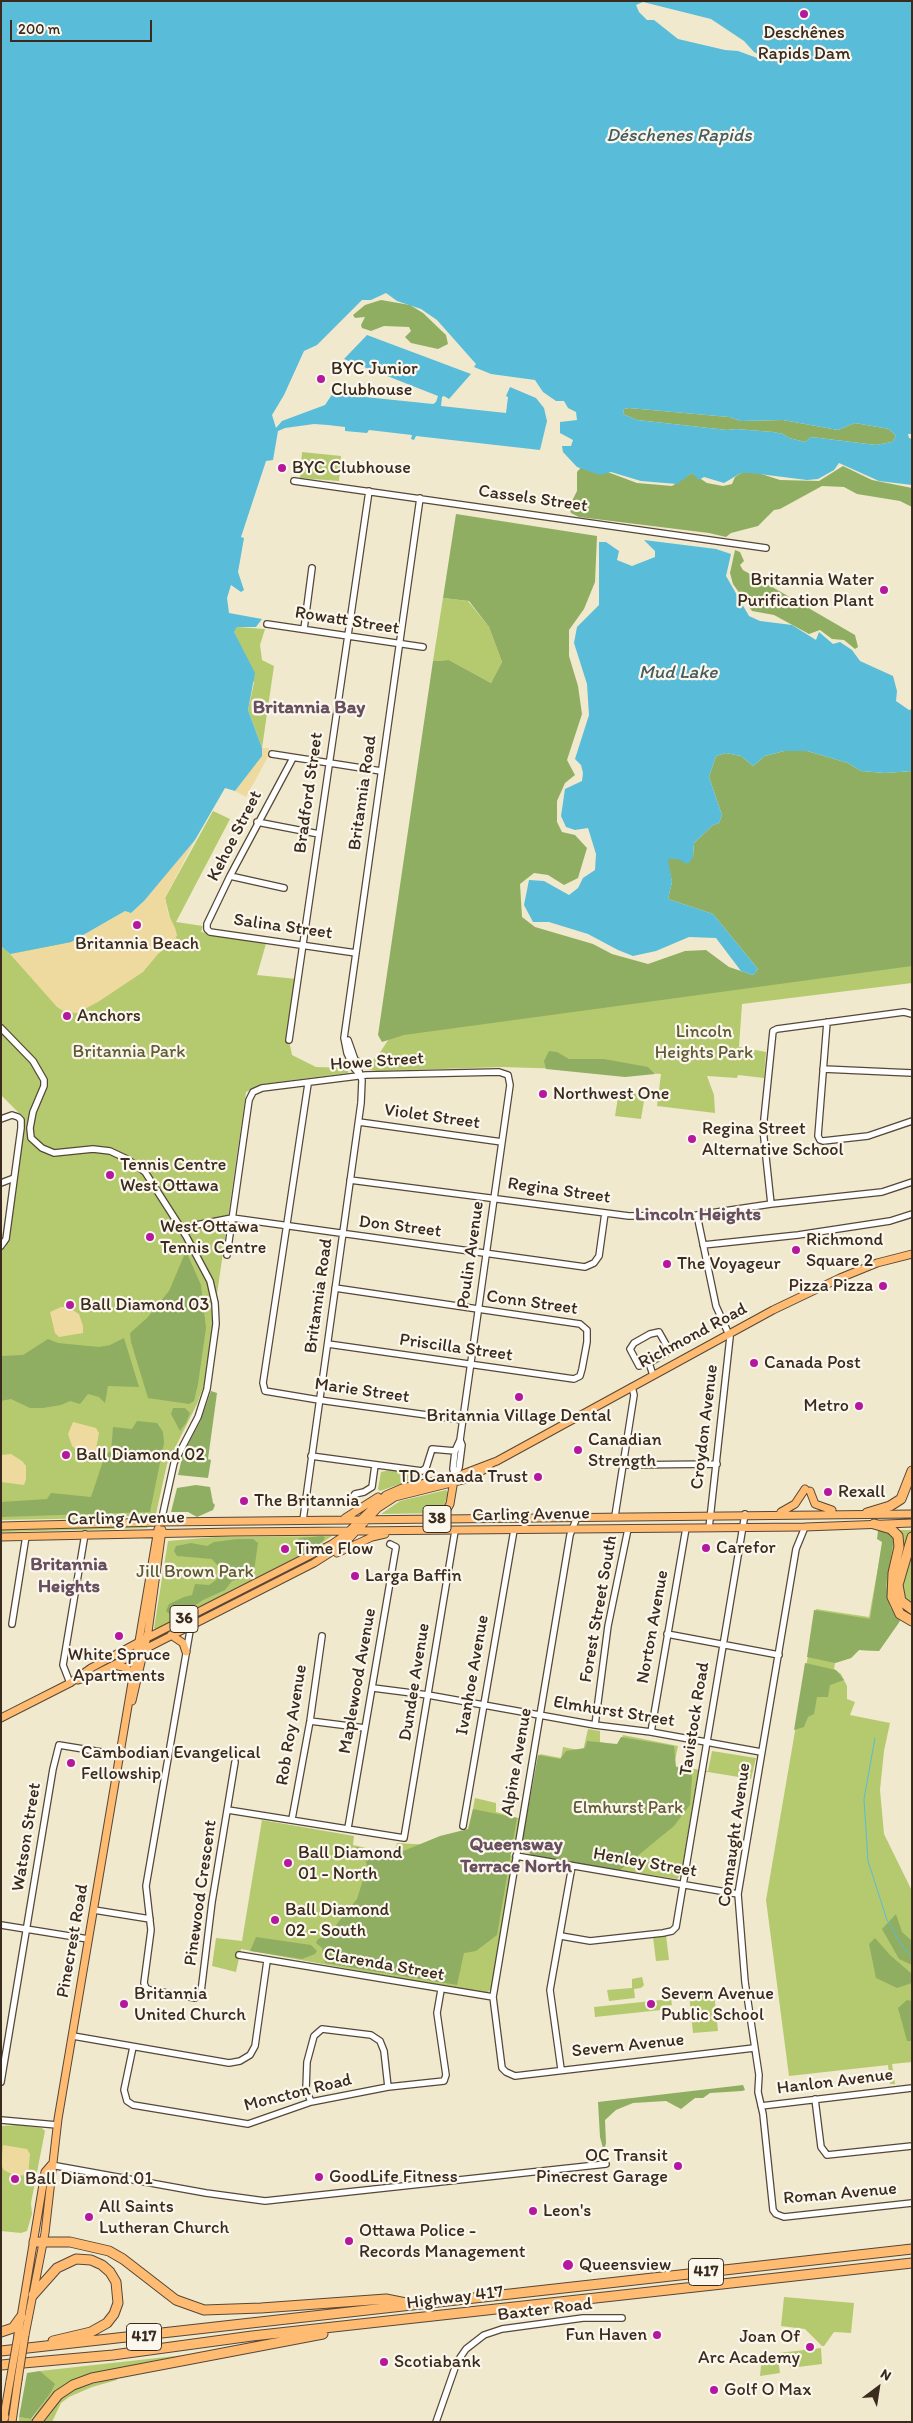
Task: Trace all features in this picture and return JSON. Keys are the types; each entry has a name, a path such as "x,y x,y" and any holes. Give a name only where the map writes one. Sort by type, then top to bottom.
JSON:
{"highway":[{"path":"867,1513 890,1506 901,1498 912,1471"},
{"path":"874,1524 891,1529 898,1536 899,1547 893,1573 892,1597 900,1614 912,1622"},
{"path":"912,1537 898,1585 901,1601 912,1610"},
{"path":"34,2242 76,2243 109,2251 130,2264 176,2300 204,2310 386,2300 416,2305"},
{"name":"417","path":"1,2351 912,2249"},
{"path":"1,2351 91,2332 102,2327 111,2319 118,2299 116,2282 110,2272 97,2262 84,2259 66,2262 57,2268 33,2296"},
{"name":"Highway 417","path":"1,2365 912,2263"},
{"path":"1,2332 12,2328 25,2317"},
{"path":"37,2422 58,2395 73,2385 92,2378 396,2321"},
{"path":"1,2369 53,2360"}],"main road":[{"name":"Richmond Road","path":"70,1682 94,1675 314,1563 344,1544 382,1505 400,1495 454,1480 496,1461 729,1333 840,1278 878,1263 912,1254"},
{"name":"Richmond Road","path":"1,1718 70,1682 91,1668 139,1642 336,1542 350,1531 386,1495 402,1488 454,1480"},
{"name":"Poulin Avenue","path":"450,1504 454,1480"},
{"path":"776,1514 795,1504 807,1490 813,1501 819,1506 845,1513"},
{"path":"334,1520 351,1516 370,1502 386,1495"},
{"path":"434,1518 443,1515 450,1504 455,1513 465,1518"},
{"name":"Carling Avenue","path":"1,1526 434,1518 845,1513 912,1514"},
{"name":"Pinecrest Road","path":"5,2421 25,2317 33,2296 44,2241 53,2178 51,2165 132,1679 140,1651 147,1638 161,1522"},
{"name":"Carling Avenue","path":"1,1536 743,1528 912,1523"},
{"path":"314,1563 372,1537 416,1531"},
{"name":"Pinecrest Road","path":"126,1723 137,1685 139,1642 160,1533"},
{"path":"280,1571 284,1578"},
{"path":"171,1635 182,1641 186,1652"},
{"path":"114,1664 127,1668 132,1679"},
{"name":"Pinecrest Road","path":"25,2317 24,2300 45,2172 51,2165"}],"street":[{"name":"Cassels Street","path":"294,481 766,548"},
{"name":"Bradford Street","path":"289,1040 368,491"},
{"name":"Britannia Road","path":"303,1520 359,1122 362,1080 346,1033 420,498"},
{"path":"304,629 312,568"},
{"name":"Rowatt Street","path":"267,624 423,647"},
{"path":"272,754 329,761 381,771"},
{"name":"Kehoe Street","path":"207,929 207,924 257,822 293,758"},
{"path":"257,822 318,834"},
{"path":"230,876 284,888"},
{"name":"Salina Street","path":"207,929 210,932 356,953"},
{"path":"771,1204 763,1129 772,1035 777,1029 904,1012 912,1014"},
{"path":"827,1022 818,1136 823,1142 868,1136 912,1122"},
{"path":"1,1028 33,1061 44,1080 44,1086 33,1112 30,1128 31,1138 36,1144 54,1153 93,1149 110,1151 127,1159 145,1172 181,1228 208,1276 215,1303 216,1324 206,1394 198,1417 174,1463 161,1522"},
{"path":"823,1070 912,1073"},
{"name":"Howe Street","path":"232,1218 250,1094 262,1088 308,1084 360,1075 499,1072 508,1075"},
{"name":"Poulin Avenue","path":"454,1480 455,1451 460,1440 510,1086 508,1075"},
{"path":"288,1225 308,1084"},
{"path":"1,1120 12,1115 18,1117 21,1123 3,1244"},
{"name":"Violet Street","path":"359,1122 502,1142"},
{"path":"1,1183 14,1178"},
{"name":"Regina Street","path":"350,1180 494,1197 629,1216 697,1215 771,1204 882,1192 912,1182"},
{"name":"Don Street","path":"181,1228 232,1218 288,1225 342,1235 585,1267 594,1263 599,1256 605,1212"},
{"path":"703,1245 798,1235 890,1220 912,1214"},
{"name":"Croydon Avenue","path":"697,1215 716,1306 729,1333 730,1343 709,1528"},
{"path":"227,1255 232,1218"},
{"name":"Marie Street","path":"288,1225 263,1383 266,1391 463,1420"},
{"name":"Conn Street","path":"335,1288 584,1326 587,1330 587,1342 580,1376"},
{"path":"659,1332 668,1348 666,1353 649,1363 639,1366 630,1349 634,1343 650,1334 659,1332"},
{"name":"Priscilla Street","path":"328,1344 574,1379 580,1376"},
{"path":"649,1363 653,1375"},
{"path":"615,1516 634,1395 632,1386"},
{"name":"Poulin Avenue","path":"454,1480 459,1468 462,1445 460,1440"},
{"path":"311,1456 419,1471 426,1468 432,1449 455,1451"},
{"path":"622,1465 716,1464"},
{"path":"349,1502 355,1494 364,1492 372,1487 375,1465"},
{"name":"Tavistock Road","path":"561,1936 590,1941 668,1932 676,1927 745,1514"},
{"name":"Alpine Avenue","path":"506,2072 502,2068 493,1997 572,1529 577,1517"},
{"name":"Connaught Avenue","path":"773,2210 743,1964 738,1894 796,1548 805,1527"},
{"name":"Norton Avenue","path":"651,1732 686,1528"},
{"name":"Forest Street South","path":"595,1725 608,1626 628,1529"},
{"name":"Dundee Avenue","path":"348,1828 404,1838 455,1530"},
{"name":"Ivanhoe Avenue","path":"463,1826 514,1530"},
{"path":"70,1682 63,1665 85,1534"},
{"path":"12,1624 26,1536"},
{"name":"Maplewood Avenue","path":"348,1828 396,1547 390,1544"},
{"name":"Pinewood Crescent","path":"191,1625 146,1886 150,1919 149,1950 144,1983 146,1988 195,1998 200,1996 204,1986 212,1902 235,1762"},
{"path":"667,1634 779,1655"},
{"name":"Rob Roy Avenue","path":"292,1818 310,1721 322,1636"},
{"name":"Elmhurst Street","path":"373,1688 428,1695 595,1725 706,1741 761,1752"},
{"path":"310,1721 365,1728"},
{"name":"Watson Street","path":"1,2082 53,1769 59,1745 120,1755"},
{"path":"228,1810 292,1818 348,1828"},
{"name":"Henley Street","path":"516,1856 738,1894"},
{"path":"561,2069 550,1990 572,1866"},
{"path":"94,1910 150,1919"},
{"path":"1,1925 88,1940"},
{"name":"Clarenda Street","path":"239,1955 441,1990 493,1997"},
{"path":"73,2036 229,2063 240,2061 250,2055 255,2046 267,1961"},
{"name":"Moncton Road","path":"133,2047 124,2090 126,2101 133,2105 248,2124 311,2102 388,2087 444,2081 446,2075 437,2013 441,1990"},
{"path":"311,2102 306,2089 308,2062 314,2036 322,2029 370,2036 380,2041 384,2052 388,2087"},
{"name":"Severn Avenue","path":"506,2072 515,2076 561,2069 754,2048"},
{"name":"Hanlon Avenue","path":"761,2106 912,2088"},
{"path":"815,2099 821,2147 827,2155 912,2146"},
{"path":"1,2120 58,2125"},
{"path":"51,2165 265,2201 289,2200 606,2164"},
{"name":"Roman Avenue","path":"773,2210 776,2214 784,2217 912,2203"},
{"name":"Baxter Road","path":"436,2422 457,2362 466,2349 484,2335 502,2329 576,2319 622,2318"}],"green space":[{"path":"381,300 410,305 423,313 446,335 448,344 438,349 411,343 405,337 411,331 409,327 384,326 371,331 362,328 361,325 365,317 355,318 353,315 365,305"},
{"path":"624,409 729,417 741,421 783,420 838,430 855,423 889,429 896,436 892,442 876,445 811,437 805,442 773,432 727,430 637,420 623,414"},
{"path":"302,452 341,456 339,481 300,478"},
{"path":"582,466 602,470 637,483 672,486 692,473 707,483 723,486 732,484 735,477 741,473 755,472 780,480 819,481 843,466 872,480 912,488 912,507 900,501 857,494 844,487 822,486 780,509 774,510 758,526 731,533 726,537 709,533 579,517 571,513 569,507 577,491 577,472"},
{"path":"456,514 597,536 595,582 584,609 569,630 569,656 578,686 582,714 567,760 575,775 565,783 557,801 557,822 562,832 575,835 587,848 578,878 564,885 548,875 534,873 520,884 522,917 535,927 593,944 612,954 648,964 685,951 706,950 729,967 753,975 758,969 713,914 668,899 672,882 667,859 693,857 694,843 713,825 719,823 722,815 709,777 716,756 726,753 741,756 753,766 765,756 784,751 807,751 848,763 861,771 885,773 912,771 912,966 404,1035 382,1042 378,1035 433,661 449,660 491,683 502,662 489,627 469,601 443,598"},
{"path":"735,550 740,552 744,561 740,565 743,570 855,635 858,647 855,649 844,640 832,639 820,630 809,634 774,615 752,611 733,584 730,573"},
{"path":"443,598 468,601 489,627 502,662 491,683 449,660 433,661"},
{"path":"237,627 265,629 260,645 262,660 274,666 262,748 248,710 254,683 234,632"},
{"name":"Britannia Park","path":"213,811 230,819 176,922 203,926 201,932 267,940 257,975 297,979 289,1040 292,1055 316,1067 349,1068 348,1073 262,1084 246,1092 204,1385 197,1404 167,1464 156,1514 107,1518 1,1520 1,1250 6,1247 24,1118 1,1095 1,946 10,954 170,918 165,898"},
{"name":"Lincoln Heights Park","path":"912,961 912,983 742,1004 739,1047 766,1052 764,1078 738,1075 737,1078 707,1076 714,1095 715,1113 657,1106 661,1074 502,1067 377,1071 366,1069 360,1065 352,1051 368,1065 379,1054 394,1031"},
{"path":"549,1051 557,1052 569,1059 604,1059 648,1067 655,1074 625,1077 546,1069 544,1061"},
{"path":"619,1091 645,1095 641,1119 615,1116"},
{"path":"186,1251 201,1285 206,1328 198,1384 194,1401 189,1404 148,1398 130,1333 147,1318 169,1291"},
{"path":"124,1338 139,1387 108,1386 105,1403 99,1397 88,1394 80,1404 70,1401 61,1405 43,1408 30,1408 11,1399 1,1401 1,1356 23,1355 48,1339 58,1343 99,1347 110,1345"},
{"path":"211,1391 217,1393 208,1459 211,1460 208,1478 178,1475 183,1454 201,1420"},
{"path":"173,1408 185,1408 190,1413 180,1431 171,1414"},
{"path":"137,1421 157,1423 163,1432 164,1443 150,1512 1,1517 1,1502 47,1499 51,1493 91,1497 105,1455 111,1451 113,1427 132,1429"},
{"path":"390,1470 421,1472 421,1477 380,1491 378,1489 381,1472"},
{"path":"196,1485 210,1487 215,1505 213,1510 197,1517 188,1512 171,1512 177,1488"},
{"path":"446,1490 448,1493 442,1513 381,1514 400,1501"},
{"path":"138,1525 148,1528 1,1532 1,1529"},
{"path":"899,1530 912,1530 912,1618 904,1615 879,1651 859,1650 851,1658 835,1663 834,1669 841,1674 847,1686 847,1699 855,1702 850,1715 890,1723 884,1751 880,1790 884,1834 912,1891 912,2062 892,2064 895,2084 890,2084 888,2065 789,2076 766,1900 816,1609 869,1617 884,1534"},
{"path":"878,1531 889,1531 894,1538 886,1585 890,1607 900,1621 879,1651 859,1650 851,1658 835,1663 807,1657 814,1610 870,1619 882,1542 877,1539"},
{"path":"323,1536 325,1538 323,1541 315,1547 304,1552 296,1550 296,1543 299,1538"},
{"name":"Jill Brown Park","path":"332,1536 313,1549 156,1629 154,1628 168,1541 215,1537"},
{"path":"253,1539 258,1543 254,1571 250,1576 232,1581 225,1590 203,1600 184,1613 172,1615 168,1613 166,1611 169,1604 192,1595 195,1584 209,1585 216,1580 219,1573 218,1566 212,1559 177,1556 174,1551 176,1546 191,1543 207,1546 214,1542"},
{"path":"805,1663 836,1670 844,1680 830,1685 828,1697 817,1697 814,1714 808,1717 804,1727 794,1730"},
{"name":"Elmhurst Park","path":"588,1729 600,1731 600,1742 619,1746 623,1735 678,1746 674,1766 708,1771 712,1751 756,1758 751,1779 708,1772 698,1773 681,1874 677,1879 576,1863 467,1841 475,1798 496,1803 496,1812 526,1820 540,1754 561,1758 563,1747 583,1751"},
{"name":"Elmhurst Park","path":"621,1737 674,1746 676,1767 690,1770 692,1777 690,1805 674,1826 619,1871 531,1856 523,1837 538,1755 560,1759 566,1751 585,1748 587,1741 617,1744"},
{"path":"473,1809 517,1818 497,1935 476,1951 464,1953 457,1985 325,1963 322,1948 316,1943 318,1939 327,1936 357,1899 367,1867 365,1856 355,1854 356,1847 396,1854 440,1836 468,1829"},
{"path":"262,1820 354,1836 353,1845 394,1854 397,1843 465,1847 513,1856 491,1989 487,1993 442,1986 241,1949 236,1972 212,1966 216,1938 242,1941"},
{"path":"896,1914 902,1932 912,1941 912,1965 899,1959 882,1929"},
{"path":"666,1935 669,1960 656,1961 653,1937"},
{"path":"256,1937 311,1945 317,1951 315,1954 302,1959 250,1951"},
{"path":"875,1938 890,1955 912,1974 912,1983 897,1988 876,1978 869,1944"},
{"path":"642,1977 644,1985 641,1988 634,1989 635,1998 609,2001 607,1990 632,1988 632,1979"},
{"path":"714,1992 718,2031 693,2033 689,1994"},
{"path":"671,1999 672,2005 661,2006 661,2010 595,2017 594,2007"},
{"path":"907,2000 912,2001 912,2041 907,2041 898,2008"},
{"path":"743,2085 745,2090 710,2093 703,2098 695,2098 681,2109 666,2101 633,2103 616,2110 605,2120 606,2143 604,2152 600,2137 598,2102"},
{"path":"19,2125 42,2128 45,2131 31,2203 32,2214 27,2231 21,2233 1,2231 1,2126"},
{"path":"784,2297 854,2303 851,2333 834,2332 824,2346 822,2346 805,2329 781,2326"},
{"path":"821,2348 822,2364 790,2368 789,2357 778,2358 780,2373 760,2376 762,2355"},
{"path":"184,2355 88,2374 72,2380 51,2395 34,2422 19,2422 19,2417 32,2419 54,2385 40,2371"},
{"path":"40,2371 55,2384 31,2419 19,2417 27,2373"},
{"path":"116,2378 117,2380 92,2387 69,2397 61,2403 52,2422 43,2422 62,2396 79,2387"}],"sand":[{"path":"262,748 269,748 268,757 246,797 235,791 262,756"},
{"name":"Britannia Beach","path":"195,840 165,898 168,913 177,935 174,942 158,954 143,972 98,1002 77,1013 65,1012 57,1007 10,954 71,942 125,911 131,913 144,901"},
{"path":"61,1307 68,1307 79,1314 83,1333 59,1337 55,1333 50,1312"},
{"path":"73,1422 96,1428 99,1433 95,1454 82,1454 72,1446 68,1434"},
{"path":"11,1454 26,1466 24,1485 1,1482 1,1455"},
{"path":"3,2145 27,2149 30,2154 28,2175 15,2176 4,2170 1,2165"}],"water":[{"name":"Déschenes Rapids","path":"1,1 912,1 912,434 908,434 909,438 912,439 912,485 879,481 839,463 834,470 818,479 807,480 741,473 724,483 704,477 699,480 692,473 677,484 641,481 611,472 600,475 577,467 563,452 562,446 571,446 573,440 560,433 560,422 577,420 576,412 568,408 564,401 556,401 543,392 535,380 491,374 474,367 476,364 437,320 421,309 397,301 386,293 371,300 362,300 317,345 304,351 284,395 272,415 276,428 282,421 325,405 333,393 358,396 360,390 365,391 365,397 433,404 436,402 438,396 344,359 367,335 471,374 449,399 444,396 442,397 441,406 506,413 508,397 506,396 510,387 536,398 544,408 547,421 540,450 416,436 414,440 411,439 412,435 369,430 367,433 345,431 345,427 328,425 314,424 285,428 278,431 273,460 266,461 241,537 244,538 238,572 244,590 241,592 231,585 227,598 229,613 262,619 256,627 237,627 234,632 255,673 248,710 262,748 262,756 235,791 225,788 195,840 144,901 131,913 125,911 71,942 10,954 1,946","holes":["643,2 711,19 744,41 754,52 761,56 760,59 738,51 725,50 678,39 654,20 647,20 639,12 636,5","624,409 729,417 741,421 783,420 838,430 855,423 889,429 896,436 892,442 876,445 811,437 805,442 773,432 727,430 637,420 623,414"]},
{"name":"Mud Lake","path":"644,540 716,549 731,554 726,576 749,616 760,621 792,625 816,640 819,632 833,644 840,642 852,650 860,661 893,676 897,691 896,701 909,710 912,709 912,771 885,773 861,771 848,763 807,751 784,751 765,756 753,766 741,756 726,753 716,756 709,777 722,815 719,823 713,825 694,843 693,857 688,864 677,859 668,859 672,882 668,899 713,914 758,969 753,975 741,971 716,938 689,937 656,951 633,956 588,934 549,922 533,922 524,905 529,880 544,881 569,895 578,888 583,878 595,870 596,854 588,828 575,830 566,827 561,816 565,789 582,781 581,765 575,759 589,715 587,684 574,643 577,627 599,605 599,542 606,542 619,551 617,560 632,566 655,557 655,551"}],"waterway":[{"path":"875,1738 864,1799 868,1861 887,1920 904,1949 912,1955"}],"place":[{"name":"Deschênes Rapids Dam","path":"804,14"},
{"name":"BYC Junior Clubhouse","path":"321,379"},
{"name":"BYC Clubhouse","path":"282,468"},
{"name":"Britannia Water Purification Plant","path":"884,590"},
{"name":"Britannia Beach","path":"137,925"},
{"name":"Anchors","path":"67,1016"},
{"name":"Northwest One","path":"543,1094"},
{"name":"Regina Street Alternative School","path":"692,1139"},
{"name":"Tennis Centre West Ottawa","path":"110,1175"},
{"name":"West Ottawa Tennis Centre","path":"150,1237"},
{"name":"Richmond Square 2","path":"796,1250"},
{"name":"The Voyageur","path":"667,1264"},
{"name":"Pizza Pizza","path":"883,1286"},
{"name":"Ball Diamond 03","path":"70,1305"},
{"name":"Canada Post","path":"754,1363"},
{"name":"Britannia Village Dental","path":"519,1397"},
{"name":"Metro","path":"859,1406"},
{"name":"Canadian Strength","path":"578,1450"},
{"name":"Ball Diamond 02","path":"66,1455"},
{"name":"TD Canada Trust","path":"538,1477"},
{"name":"Rexall","path":"828,1492"},
{"name":"The Britannia","path":"244,1501"},
{"name":"Carefor","path":"706,1548"},
{"name":"Time Flow","path":"285,1549"},
{"name":"Larga Baffin","path":"355,1576"},
{"name":"White Spruce Apartments","path":"119,1636"},
{"name":"Cambodian Evangelical Fellowship","path":"71,1763"},
{"name":"Ball Diamond 01 - North","path":"288,1863"},
{"name":"Ball Diamond 02 - South","path":"275,1920"},
{"name":"Britannia United Church","path":"124,2004"},
{"name":"Severn Avenue Public School","path":"651,2004"},
{"name":"OC Transit Pinecrest Garage","path":"678,2166"},
{"name":"GoodLife Fitness","path":"319,2177"},
{"name":"Ball Diamond 01","path":"15,2179"},
{"name":"Leon's","path":"533,2211"},
{"name":"All Saints Lutheran Church","path":"89,2217"},
{"name":"Ottawa Police - Records Management","path":"349,2241"},
{"name":"Queensview","path":"568,2265"},
{"name":"Fun Haven","path":"657,2335"},
{"name":"Joan Of Arc Academy","path":"810,2347"},
{"name":"Scotiabank","path":"384,2362"},
{"name":"Golf O Max","path":"714,2390"}],"district":[{"name":"Britannia Bay","path":"309,708"},
{"name":"Lincoln Heights","path":"698,1215"},
{"name":"Britannia Heights","path":"69,1576"},
{"name":"Queensway Terrace North","path":"516,1856"}]}
